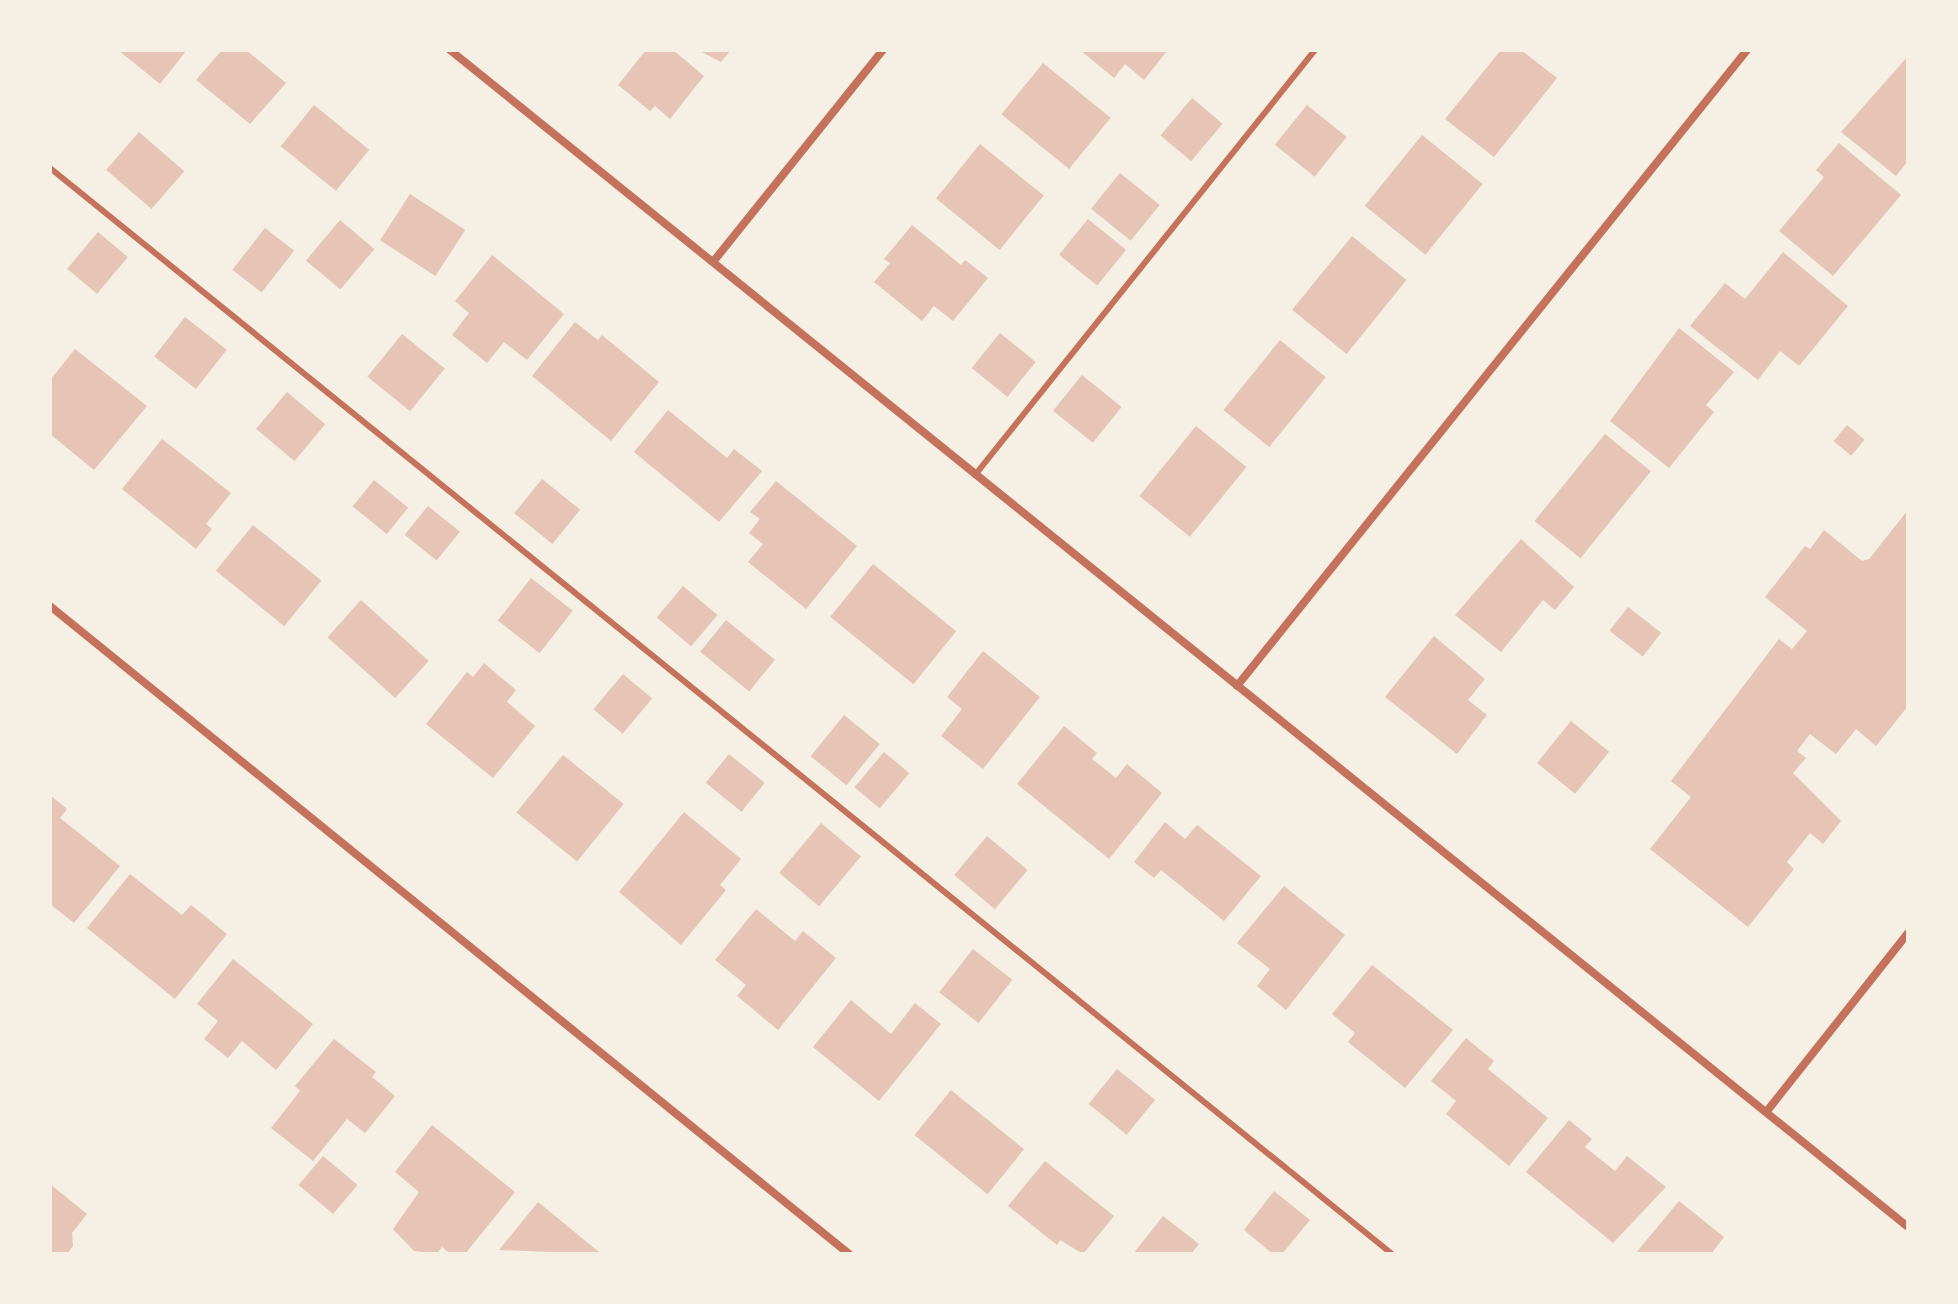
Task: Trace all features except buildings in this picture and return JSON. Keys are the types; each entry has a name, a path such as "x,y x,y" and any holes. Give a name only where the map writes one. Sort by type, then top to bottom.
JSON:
{"street":[{"path":"450,50 1908,1227"},
{"path":"713,262 883,50"},
{"path":"1237,686 1747,50"},
{"path":"50,606 849,1254"},
{"path":"1767,1111 1908,933"}],"lane":[{"path":"975,475 1315,50"},
{"path":"50,168 1392,1254"}]}
